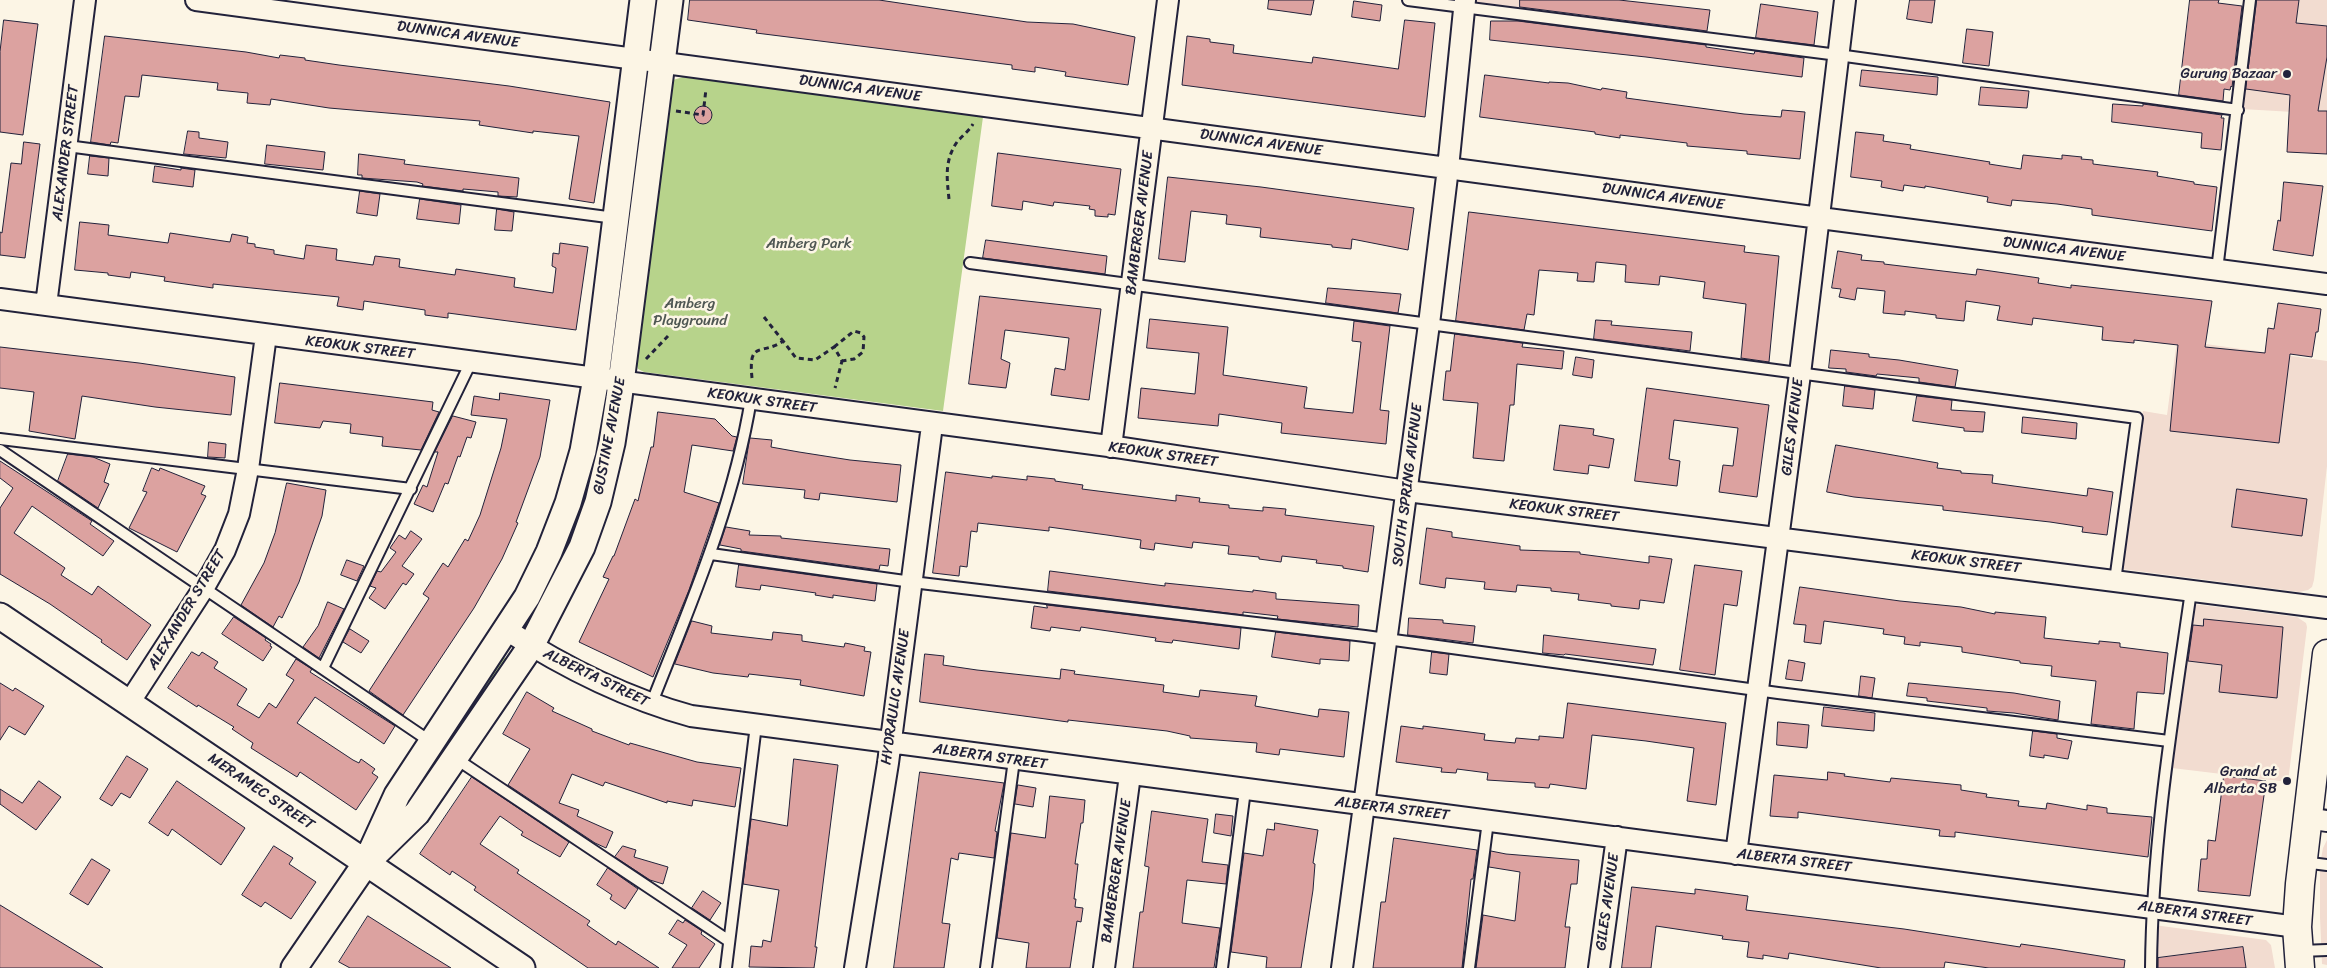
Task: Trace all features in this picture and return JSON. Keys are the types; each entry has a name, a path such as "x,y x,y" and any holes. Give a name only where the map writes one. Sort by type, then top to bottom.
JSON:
{"main road":[{"path":"2299,949 2315,864 2327,654"}],"street":[{"name":"ALEXANDER STREET","path":"46,305 85,0"},
{"name":"DUNNICA AVENUE","path":"196,0 1818,218 2327,284"},
{"name":"GUSTINE AVENUE","path":"366,863 388,811 431,742 527,597 549,552 568,503 584,452 596,378 643,0"},
{"name":"GUSTINE AVENUE","path":"294,968 366,863 417,813 531,646 582,547 598,502 612,443 622,382 670,0"},
{"name":"BAMBERGER AVENUE","path":"1111,447 1168,0"},
{"name":"GILES AVENUE","path":"1736,854 1800,374 1845,0"},
{"name":"SOUTH SPRING AVENUE","path":"1342,968 1388,639 1429,324 1465,4"},
{"name":"KEOKUK STREET","path":"0,299 1111,447 1407,491 2327,608"},
{"name":"ALEXANDER STREET","path":"129,703 203,589 225,550 239,514 248,469 266,335"},
{"name":"HYDRAULIC AVENUE","path":"855,968 890,743 932,424"},
{"name":"MERAMEC STREET","path":"0,616 522,968"},
{"name":"ALBERTA STREET","path":"506,629 531,646 612,688 651,705 691,716 1014,760 2151,908 2299,949"},
{"name":"BAMBERGER AVENUE","path":"1104,968 1130,775"},
{"name":"GILES AVENUE","path":"1599,968 1617,837"}],"lane":[{"path":"1408,0 1465,4 2238,110"},
{"path":"2217,270 2250,0"},
{"path":"67,146 615,218"},
{"path":"970,263 2137,418 2114,581"},
{"path":"323,668 471,362"},
{"path":"651,705 712,554 732,486 752,399"},
{"path":"0,439 411,489"},
{"path":"0,450 431,742"},
{"path":"712,554 912,582 1388,639 1758,690 2170,741"},
{"path":"2150,968 2151,908 2170,741 2191,591"},
{"path":"726,968 756,725"},
{"path":"454,758 729,941"},
{"path":"986,968 1014,760"},
{"path":"1222,968 1245,790"},
{"path":"1469,968 1488,821"},
{"path":"2299,949 2327,950"}],"path":[{"path":"673,111 703,115 706,89"},
{"path":"949,199 946,183 950,157 957,143 973,124"},
{"path":"764,317 796,358 815,360 854,330 861,333 864,337 863,352 854,359 842,362"},
{"path":"642,363 668,336"},
{"path":"752,378 752,360 757,350 776,346 783,341"},
{"path":"834,347 842,362 835,388"}],"shaded area":[{"path":"1475,0 1568,0 1566,13 1475,2"},
{"path":"2254,0 2327,0 2327,114 2242,109"},
{"path":"2177,340 2327,361 2327,466 2314,580 2312,587 2308,590 2299,592 2122,569 2143,411 2167,415"},
{"path":"2193,604 2297,617 2306,623 2288,782 2172,768"},
{"path":"2327,840 2327,965 2322,964 2320,864 2323,848"},
{"path":"2154,925 2266,940 2271,945 2275,968 2157,968"}],"green space":[{"name":"Amberg Park","path":"683,77 983,117 943,411 644,372 638,369 636,362 670,84 673,80"},
{"path":"601,410 604,410 607,415 581,525 534,616 530,614"},
{"path":"501,654 508,661 411,805 402,799"}],"building":[{"path":"690,0 879,0 1027,22 1073,24 1135,37 1128,85 1065,76 1066,72 1035,67 1035,72 1012,69 1012,65 756,33 757,30 688,20"},
{"path":"1269,0 1314,0 1311,15 1268,9"},
{"path":"1520,0 1619,0 1710,10 1707,31 1520,7"},
{"path":"1910,0 1935,0 1932,23 1907,19"},
{"path":"2190,0 2219,0 2218,3 2242,6 2232,87 2230,90 2224,89 2223,101 2179,95"},
{"path":"2257,0 2299,0 2296,23 2327,26 2327,57 2318,111 2327,111 2327,154 2287,152 2290,95 2246,89"},
{"path":"1354,1 1382,5 1380,21 1352,17"},
{"path":"1761,4 1818,12 1814,45 1756,38"},
{"path":"4,20 38,24 23,135 0,132 0,52"},
{"path":"1405,20 1435,23 1425,117 1182,85 1187,36 1210,39 1210,42 1234,45 1233,53 1312,63 1313,57 1398,69"},
{"path":"1491,21 1518,21 1706,45 1706,47 1754,54 1755,51 1804,58 1802,77 1490,40"},
{"path":"1967,29 1993,32 1989,66 1963,63"},
{"path":"105,36 246,52 279,58 280,55 305,58 305,60 339,65 509,86 610,102 594,203 569,199 579,136 533,131 533,133 479,125 480,121 329,108 271,99 270,105 247,103 248,93 217,90 218,83 142,75 139,97 125,96 118,143 111,142 110,145 91,142"},
{"path":"1862,70 1938,77 1937,95 1860,86"},
{"path":"1485,75 1549,83 1568,83 1601,90 1602,88 1627,92 1626,98 1744,114 1781,117 1782,110 1805,112 1800,159 1747,154 1747,151 1687,146 1687,143 1620,135 1620,138 1595,134 1595,132 1480,117"},
{"path":"1981,87 2029,91 2027,108 1979,105"},
{"path":"2113,104 2143,106 2143,104 2222,115 2221,118 2224,118 2221,150 2201,148 2202,133 2112,122"},
{"path":"703,106 711,111 712,115 707,123 703,124 695,119 694,115 699,107"},
{"path":"188,131 199,132 199,138 228,142 226,158 184,154"},
{"path":"1856,132 1884,135 1883,141 1911,145 1910,149 2021,169 2023,155 2062,159 2062,155 2093,160 2093,164 2158,172 2157,176 2217,187 2212,231 2092,215 2092,209 2057,204 2012,200 2011,206 1987,202 1988,197 1925,186 1925,188 1904,185 1903,191 1881,187 1882,181 1851,177"},
{"path":"24,142 40,144 25,258 0,255 0,232 2,233 11,163 21,164"},
{"path":"267,145 325,152 323,170 265,164"},
{"path":"998,153 1121,169 1115,215 1108,214 1108,217 1095,216 1095,210 1089,209 1090,206 1054,202 1053,206 1023,201 1022,210 992,206"},
{"path":"359,154 405,160 404,164 519,178 517,197 498,196 498,192 463,189 463,191 422,186 423,184 417,182 362,178 362,175 358,175"},
{"path":"90,156 109,158 108,176 88,174"},
{"path":"155,166 195,170 193,187 153,182"},
{"path":"1168,177 1261,187 1414,208 1408,250 1352,239 1351,249 1260,237 1261,228 1226,224 1227,215 1191,211 1185,262 1159,259"},
{"path":"2284,182 2323,186 2313,256 2273,250 2278,220 2280,221"},
{"path":"360,191 380,194 377,216 357,213"},
{"path":"420,199 461,205 459,224 417,219"},
{"path":"497,209 514,212 512,231 495,230"},
{"path":"1469,212 1745,246 1744,252 1779,256 1769,362 1741,358 1746,304 1703,298 1705,282 1660,276 1659,285 1625,282 1626,265 1596,262 1594,282 1577,281 1578,273 1539,270 1534,315 1527,314 1524,330 1456,321"},
{"path":"80,222 109,225 108,235 168,243 170,233 230,242 232,234 248,237 247,243 255,244 255,247 274,250 274,254 304,259 306,245 337,249 336,260 373,265 375,256 400,259 399,267 455,275 456,269 515,278 514,287 553,293 556,268 552,266 553,253 559,254 560,243 588,247 576,330 448,313 448,318 425,315 425,310 364,301 363,310 337,306 339,297 213,284 213,288 164,281 165,277 131,272 130,278 108,275 108,273 75,270"},
{"path":"986,240 1107,256 1105,274 983,258"},
{"path":"1838,251 1862,255 1861,260 1884,262 1884,264 1976,275 1977,269 2039,278 2038,283 2071,288 2071,285 2212,301 2205,347 2265,353 2268,328 2274,329 2278,303 2321,309 2318,332 2316,332 2312,357 2290,354 2279,443 2170,431 2178,345 2134,340 2134,343 2102,340 2103,327 2033,318 2032,325 1997,320 2000,306 1966,301 1964,321 1936,318 1936,315 1905,311 1905,315 1883,313 1885,291 1857,288 1855,300 1839,297 1841,289 1832,288"},
{"path":"1328,288 1401,294 1398,313 1326,303"},
{"path":"980,296 1101,309 1089,400 1051,395 1055,368 1065,370 1069,338 1005,330 1001,359 1010,363 1006,388 969,384"},
{"path":"1150,319 1228,327 1223,375 1307,387 1304,408 1353,413 1361,342 1352,341 1354,321 1390,326 1380,410 1389,411 1386,444 1281,433 1282,423 1219,414 1218,426 1138,418 1141,388 1195,394 1199,353 1147,348"},
{"path":"1596,320 1612,321 1611,325 1692,332 1690,351 1594,339"},
{"path":"1455,334 1523,343 1522,347 1564,351 1562,369 1517,364 1514,405 1510,405 1504,461 1473,458 1478,403 1443,400 1446,371 1450,371"},
{"path":"0,347 139,363 235,377 231,415 155,407 82,396 75,439 29,431 34,392 0,388"},
{"path":"1831,350 1869,354 1869,357 1958,370 1955,387 1919,382 1919,378 1877,374 1876,376 1846,372 1846,369 1829,368"},
{"path":"1576,357 1594,360 1592,378 1573,375"},
{"path":"280,383 433,402 432,410 439,412 421,450 382,446 383,437 350,433 351,424 323,421 320,428 275,423"},
{"path":"1845,386 1875,390 1873,409 1843,406"},
{"path":"1647,388 1769,405 1757,497 1719,492 1723,465 1733,466 1738,428 1674,420 1669,459 1680,461 1677,486 1635,481"},
{"path":"500,393 550,400 540,457 516,522 518,523 502,559 474,608 403,715 369,691 428,600 429,598 423,594 443,563 448,567 465,539 468,541 480,515 501,448 507,419 471,415 474,396 499,400"},
{"path":"1917,396 1952,400 1951,410 1985,412 1983,432 1964,431 1964,428 1913,421"},
{"path":"658,412 715,419 732,436 737,437 733,451 692,445 684,492 719,503 689,590 653,677 579,642 609,579 603,577 614,556 635,499 638,501 651,447 653,447"},
{"path":"453,416 476,422 471,438 467,437 448,484 445,483 433,512 414,504 423,485 427,487 438,452 435,452"},
{"path":"2023,417 2077,423 2076,439 2022,433"},
{"path":"1560,425 1594,429 1593,435 1614,439 1609,468 1589,465 1588,474 1554,470"},
{"path":"750,438 772,440 771,447 850,460 901,465 897,502 820,493 819,500 804,498 805,490 743,484"},
{"path":"209,442 226,444 225,458 208,457"},
{"path":"1836,445 1938,463 1937,468 1961,471 1961,473 1993,475 1992,483 2087,496 2088,488 2113,492 2107,535 2082,532 2083,527 1943,510 1943,506 1854,497 1827,492"},
{"path":"68,454 93,457 110,464 104,482 109,484 98,508 58,481"},
{"path":"0,461 92,521 90,524 114,541 103,556 32,506 14,533 65,568 61,575 92,595 98,586 151,625 127,660 50,604 0,574 0,508 13,488 0,478"},
{"path":"152,468 159,471 160,468 205,486 201,494 206,496 177,552 129,528 147,492 143,491"},
{"path":"946,472 992,478 992,476 1027,480 1027,476 1055,479 1055,481 1083,485 1082,489 1176,501 1176,495 1200,498 1199,502 1229,505 1229,508 1263,511 1263,507 1286,509 1285,515 1374,526 1368,572 1343,568 1343,566 1316,563 1317,560 1282,556 1281,562 1259,559 1259,557 1228,554 1229,546 1193,542 1192,548 1155,543 1154,550 1140,548 1141,540 1049,527 1049,531 978,523 977,532 971,531 967,567 960,566 959,576 933,573"},
{"path":"287,483 326,490 322,516 299,582 282,618 279,616 273,627 241,605 264,563 275,533"},
{"path":"2237,489 2307,499 2302,536 2232,527"},
{"path":"726,527 750,531 749,535 781,536 781,538 890,549 888,566 880,565 879,570 741,551 741,549 720,545"},
{"path":"1427,528 1452,532 1452,537 1520,546 1520,550 1580,552 1580,554 1649,563 1649,556 1672,559 1664,603 1640,600 1639,609 1611,606 1611,604 1578,600 1579,594 1551,591 1551,588 1517,585 1516,592 1484,589 1485,582 1446,578 1445,588 1420,584"},
{"path":"411,531 422,539 402,566 414,574 406,585 403,583 385,609 369,598 376,588 370,586 377,571 381,572 396,552 390,548 399,535 405,539"},
{"path":"347,560 364,566 357,581 341,575"},
{"path":"739,565 877,584 875,601 833,595 833,598 815,595 816,593 761,585 760,590 736,587"},
{"path":"1695,565 1742,571 1737,606 1724,604 1715,675 1680,670"},
{"path":"1050,571 1165,586 1165,583 1253,592 1253,590 1276,593 1276,599 1359,605 1358,627 1277,619 1278,616 1243,612 1243,615 1048,591"},
{"path":"1800,587 1900,601 1961,607 1995,614 1995,612 2046,617 2044,638 2099,644 2099,641 2120,643 2120,647 2168,653 2164,694 2137,692 2134,729 2091,724 2096,681 2051,676 2052,666 2020,663 2020,661 1962,652 1962,647 1920,642 1920,646 1904,644 1905,637 1883,634 1884,629 1824,621 1821,644 1804,642 1806,625 1794,624"},
{"path":"328,602 344,609 319,658 303,647 318,626"},
{"path":"1047,605 1241,628 1239,649 1173,640 1172,643 1155,641 1156,638 1081,627 1080,631 1051,627 1050,631 1031,628 1034,606 1047,608"},
{"path":"234,617 266,638 265,640 271,644 270,646 272,647 263,661 222,634"},
{"path":"1409,618 1443,620 1443,623 1475,626 1473,643 1408,635"},
{"path":"2204,619 2283,627 2277,698 2219,692 2222,665 2188,661 2193,625 2203,626"},
{"path":"692,621 712,626 711,633 772,640 773,632 802,635 802,641 844,647 845,643 865,647 864,651 871,652 864,696 800,685 801,680 749,674 748,677 713,673 675,664"},
{"path":"350,629 369,641 361,653 343,642"},
{"path":"1276,632 1350,641 1349,661 1320,659 1320,664 1272,657"},
{"path":"1544,635 1656,649 1653,665 1543,653"},
{"path":"192,652 199,656 202,652 218,662 214,668 247,689 237,705 259,718 269,703 276,708 294,680 286,675 296,659 312,669 310,672 395,726 384,744 315,697 297,723 353,760 359,763 361,759 375,769 372,773 378,777 356,810 300,772 297,777 251,748 253,743 232,729 234,727 198,705 197,707 168,688"},
{"path":"1432,652 1449,654 1447,675 1430,673"},
{"path":"925,654 944,656 943,665 977,670 1060,679 1061,669 1075,671 1074,674 1164,685 1163,692 1199,697 1200,690 1257,696 1255,706 1318,717 1319,709 1349,712 1344,757 1280,749 1279,755 1256,752 1257,743 1190,738 1190,736 1167,731 1068,720 1068,722 920,702"},
{"path":"1789,660 1805,663 1802,681 1786,679"},
{"path":"1861,676 1875,678 1872,698 1859,696"},
{"path":"0,683 13,691 15,688 44,706 25,735 9,726 0,740"},
{"path":"1909,683 2014,693 2060,701 2058,720 1987,711 1987,708 1927,701 1927,698 1907,696"},
{"path":"527,692 554,708 552,711 592,729 592,731 629,745 630,743 697,762 741,768 735,807 693,800 692,806 667,801 667,803 605,782 603,786 572,774 559,803 579,810 577,816 613,832 606,848 595,843 508,785 530,749 503,734"},
{"path":"1568,703 1726,723 1716,805 1687,801 1694,748 1646,741 1592,735 1586,789 1550,784 1549,788 1535,787 1535,783 1487,780 1488,773 1457,769 1456,773 1441,772 1442,768 1396,762 1401,726 1423,729 1423,726 1485,734 1484,740 1515,743 1516,738 1539,740 1539,736 1563,738"},
{"path":"1824,707 1875,713 1874,731 1822,726"},
{"path":"1778,722 1809,725 1807,748 1777,745"},
{"path":"2033,731 2057,734 2057,738 2072,741 2068,759 2044,755 2044,758 2030,756"},
{"path":"127,756 148,769 130,798 121,793 112,806 100,799"},
{"path":"794,759 838,765 814,968 749,967 751,946 762,947 763,940 771,942 779,890 743,884 751,819 787,826"},
{"path":"920,772 1004,783 995,831 997,832 994,858 959,853 958,860 951,858 942,923 950,924 944,968 894,968"},
{"path":"1828,772 1890,782 1891,778 1961,785 1961,790 1987,794 1986,797 2019,801 2018,806 2046,809 2047,803 2087,810 2087,805 2107,808 2107,813 2152,817 2148,857 1955,832 1955,837 1939,836 1940,830 1798,812 1798,818 1770,816 1774,775 1827,780"},
{"path":"2224,776 2266,781 2250,896 2198,891 2201,859 2207,859 2208,840 2215,841"},
{"path":"472,777 569,842 560,857 521,835 523,832 500,816 480,844 519,870 517,873 590,921 587,925 616,945 618,941 659,968 588,968 474,890 476,887 452,871 450,875 420,854"},
{"path":"39,781 61,797 36,830 0,804 0,789 22,803"},
{"path":"177,781 245,828 221,865 172,829 168,836 149,823"},
{"path":"1018,785 1036,788 1033,807 1015,804"},
{"path":"1050,796 1085,800 1083,823 1081,823 1075,864 1078,864 1074,899 1076,899 1075,907 1083,908 1081,922 1077,921 1070,968 1026,968 1029,943 997,938 1011,833 1045,838"},
{"path":"1152,811 1208,819 1202,862 1228,865 1226,884 1187,880 1182,923 1220,928 1214,968 1133,968 1140,912 1143,912 1149,867 1145,866"},
{"path":"1216,814 1233,816 1231,836 1214,833"},
{"path":"1275,823 1318,830 1313,863 1315,864 1313,890 1301,968 1266,968 1267,957 1231,952 1244,853 1263,856 1267,829 1274,830"},
{"path":"1394,838 1477,850 1473,879 1471,879 1462,968 1373,968 1381,902 1385,902"},
{"path":"274,846 293,858 289,864 316,882 291,919 265,902 261,907 242,895"},
{"path":"623,846 636,850 634,857 668,867 663,884 650,880 615,857"},
{"path":"1491,851 1579,860 1577,884 1571,884 1565,927 1570,927 1565,968 1476,968 1483,915 1515,921 1520,872 1489,867"},
{"path":"92,859 110,870 88,905 70,894"},
{"path":"608,868 638,889 625,909 610,899 612,895 597,885"},
{"path":"1632,887 1695,894 1695,889 1748,896 1746,910 1904,929 2020,947 2021,944 2056,949 2125,960 2124,968 1989,968 1945,962 1944,968 1881,968 1789,953 1788,959 1763,955 1763,959 1747,957 1749,942 1722,939 1723,936 1656,926 1651,968 1622,968"},
{"path":"703,891 721,903 710,920 692,908"},
{"path":"0,905 103,968 0,968"},
{"path":"368,916 451,968 350,968 339,962"},
{"path":"678,920 683,923 685,920 702,931 701,934 715,944 699,968 672,968 687,945 669,934"},
{"path":"2243,947 2246,968 2158,968 2158,958"}],"place":[{"name":"Gurung Bazaar","path":"2287,74"},
{"name":"Grand at Alberta SB","path":"2287,781"}],"park label":[{"name":"Amberg Playground","path":"690,312"}]}
